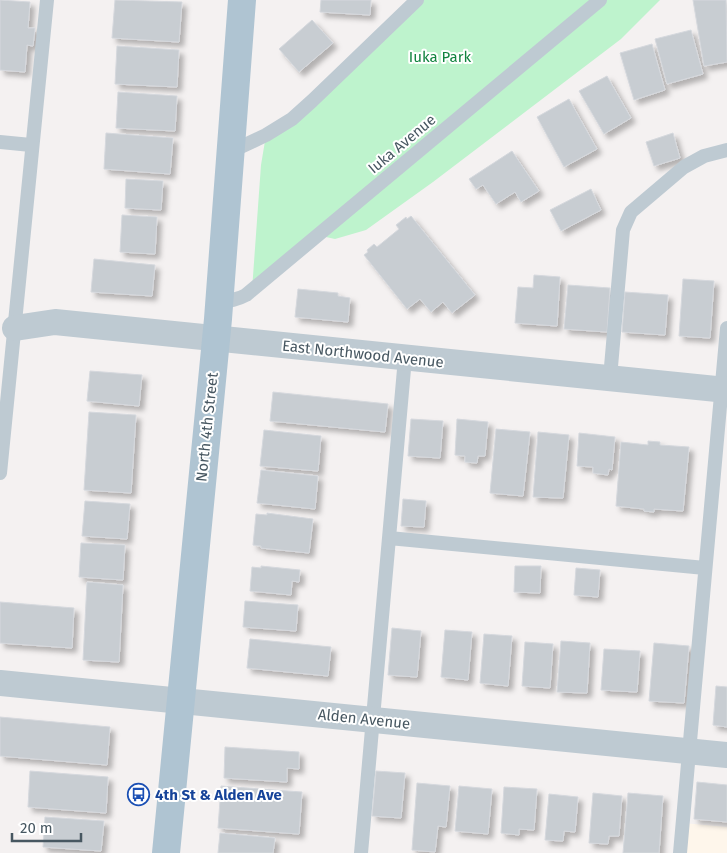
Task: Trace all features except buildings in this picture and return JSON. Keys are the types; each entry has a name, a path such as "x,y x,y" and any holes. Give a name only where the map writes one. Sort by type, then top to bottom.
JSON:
{"main road":[{"name":"North 4th Street","path":"166,853 216,339 242,0"}],"street":[{"name":"East Northwood Avenue","path":"8,330 55,322 724,390"},
{"name":"Alden Avenue","path":"0,683 727,755"}],"lane":[{"path":"0,473 8,330 31,145 46,0"},
{"path":"230,152 266,135 292,119 417,0"},
{"name":"Iuka Avenue","path":"219,300 239,299 246,295 600,0"},
{"path":"0,142 31,145"},
{"path":"610,378 623,230 632,212 684,167 704,156 727,150"},
{"path":"680,853 706,568 720,488 727,328"},
{"path":"361,853 405,358"},
{"path":"389,538 706,568"}],"shaded area":[{"path":"683,823 727,827 727,853 680,853"}],"green space":[{"name":"Iuka Park","path":"417,0 660,0 621,39 433,182 366,230 335,239 317,235 252,290 261,165 266,135"}],"place":[{"name":"4th St & Alden Ave","path":"139,795"}]}
